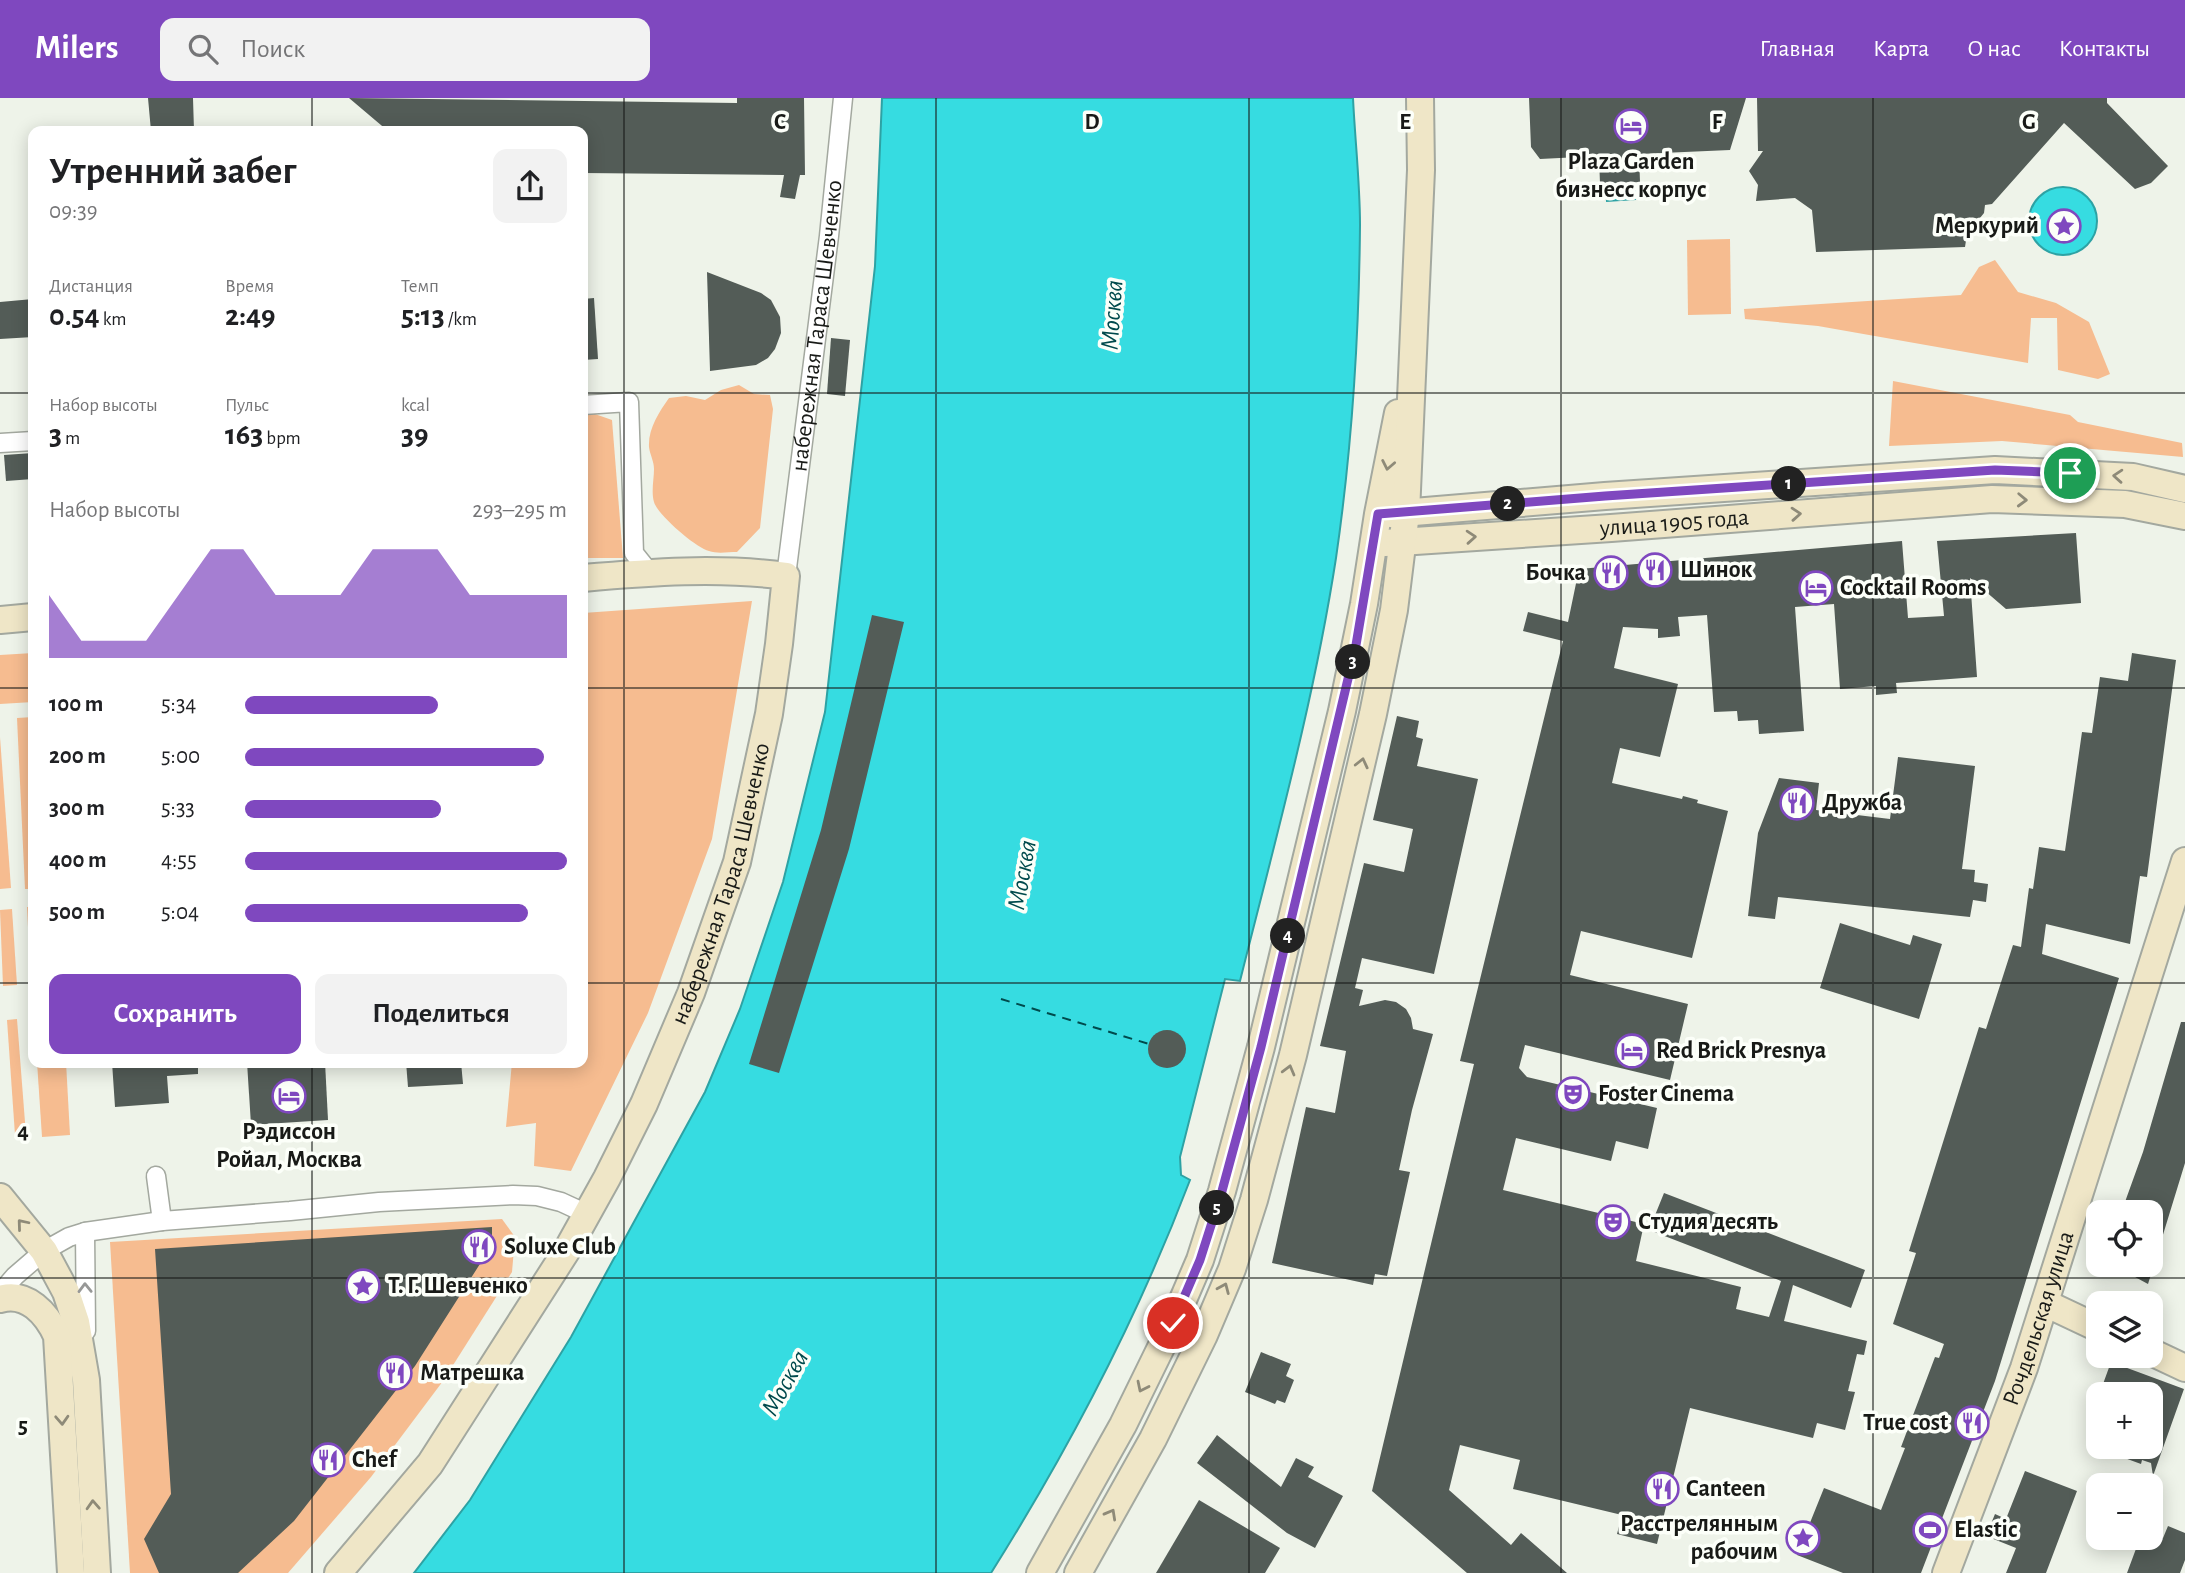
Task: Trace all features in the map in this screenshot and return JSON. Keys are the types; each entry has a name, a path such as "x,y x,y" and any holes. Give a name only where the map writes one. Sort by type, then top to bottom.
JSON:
{"main road":[{"path":"1078,1573 1153,1439 1204,1335 1232,1269 1254,1200 1300,1029 1373,714 1394,610 1403,542 1416,326 1421,170 1420,98"},
{"path":"1040,1573 1124,1425 1200,1260 1219,1202 1261,1047 1339,724 1416,326"},
{"name":"улица 1905 года","path":"1378,514 1995,470 2133,477 2185,488"},
{"name":"улица 1905 года","path":"1373,544 1992,499 2125,504 2185,516"},
{"path":"588,578 650,573 752,571 786,576"},
{"name":"набережная Тараса Шевченко","path":"338,1573 430,1464 560,1261 644,1104 691,993 737,862 769,714 786,576"},
{"path":"0,620 28,617"},
{"name":"Рочдельская улица","path":"1946,1573 2011,1405 2184,866"},
{"path":"0,1197 44,1251 66,1292 76,1322 86,1380 97,1573"},
{"path":"0,1299 17,1297 30,1303 51,1322 57,1336 71,1573"},
{"path":"2045,1303 2086,1322"},
{"path":"2163,1357 2185,1367"}],"street":[{"name":"набережная Тараса Шевченко","path":"786,576 843,98"},
{"path":"588,405 629,402 635,553 650,573"},
{"path":"0,443 28,441"},
{"path":"156,1176 162,1221"},
{"path":"0,1293 44,1251 69,1237 85,1232 162,1221 290,1212 379,1202 513,1195 549,1199 587,1214"},
{"path":"85,1232 86,1380"}],"shaded area":[{"path":"1730,239 1731,314 1688,315 1687,240"},
{"path":"1995,260 2018,292 2056,303 2089,322 2110,374 2098,379 2058,370 2057,318 2031,318 2028,363 1818,326 1745,319 1744,309 1961,295 1979,267"},
{"path":"1893,381 2070,415 2078,422 2182,443 2183,457 2002,441 1889,446"},
{"path":"739,385 754,394 770,395 773,409 760,528 737,552 715,552 703,549 687,537 669,522 654,502 654,466 649,440 655,421 669,398 686,396 705,400 721,390"},
{"path":"588,413 612,420 623,558 588,558"},
{"path":"752,601 712,839 648,1013 571,1171 534,1166 536,1123 506,1127 511,1068 588,1068 588,613"},
{"path":"28,653 28,702 0,704 0,655"},
{"path":"28,717 28,889 25,889 17,718"},
{"path":"0,737 11,888 0,889"},
{"path":"12,909 17,985 3,986 0,910"},
{"path":"17,1019 26,1135 15,1135 7,1020"},
{"path":"37,1068 66,1068 70,1135 42,1137"},
{"path":"502,1219 515,1237 512,1272 443,1381 371,1477 288,1573 130,1573 110,1242"}],"water":[{"name":"Москва","path":"882,98 1353,98 1360,209 1358,308 1354,391 1336,558 1305,718 1240,981 1225,979 1180,1157 1181,1175 1190,1180 1125,1332 1048,1479 991,1573 414,1573 470,1500 571,1337 705,1092 740,1009 783,882 825,712 875,266"},
{"path":"1634,184 1635,199 1607,201 1606,185"},
{"path":"2063,187 2076,190 2087,197 2094,208 2097,221 2094,234 2087,245 2076,252 2063,255 2050,252 2039,245 2032,234 2029,221 2032,208 2039,197 2050,190"}],"building":[{"path":"148,98 193,98 194,126 151,126"},
{"path":"349,98 737,103 737,98 804,98 805,175 800,175 795,199 780,197 784,175 588,173 588,126 382,126"},
{"name":"Plaza Garden бизнесс корпус","path":"1529,98 1746,98 1730,150 1639,154 1640,182 1600,184 1599,156 1540,159 1531,147"},
{"path":"1757,98 2107,98 2107,103 2168,166 2151,183 2135,189 2064,123 1992,204 1985,205 1984,213 1967,234 1965,247 1816,252 1812,210 1795,198 1756,201 1758,185 1749,171 1763,151 1758,151"},
{"path":"707,272 761,293 771,300 780,317 781,333 768,358 756,365 710,371"},
{"path":"594,298 598,359 588,360 588,299"},
{"path":"28,299 28,337 0,339 0,302"},
{"path":"831,338 850,340 845,396 827,394"},
{"path":"28,453 28,479 6,481 4,455"},
{"path":"2076,533 2081,603 2006,609 1970,578 1977,677 1896,683 1897,693 1876,695 1876,686 1840,689 1834,604 1795,607 1804,731 1759,734 1758,720 1738,721 1737,711 1714,712 1707,615 1678,617 1680,636 1658,638 1658,629 1623,627 1614,668 1678,684 1660,757 1620,748 1612,783 1682,799 1683,796 1698,800 1697,803 1728,811 1692,958 1581,931 1570,975 1688,1004 1670,1080 1525,1045 1519,1068 1527,1077 1657,1108 1648,1149 1616,1141 1611,1161 1516,1138 1503,1190 1644,1224 1636,1261 1741,1287 1736,1309 1769,1317 1781,1281 1649,1230 1664,1193 1865,1270 1851,1308 1793,1285 1784,1321 1867,1341 1864,1355 1857,1354 1848,1391 1855,1392 1845,1430 1817,1423 1813,1438 1690,1408 1657,1544 1617,1534 1622,1515 1513,1489 1520,1460 1460,1445 1449,1490 1511,1545 1521,1533 1567,1573 1467,1573 1372,1491 1474,1064 1460,1061 1563,641 1523,631 1528,612 1568,622 1579,569 1902,541 1908,618 1944,616 1937,541"},
{"path":"872,615 904,622 849,849 779,1073 749,1064 821,830"},
{"path":"2132,653 2176,660 2147,877 2140,876 2130,944 2046,924 2042,954 2119,978 1995,1381 1921,1573 1843,1573 1797,1555 1824,1488 1881,1510 1905,1448 1901,1447 1935,1357 1939,1358 1944,1344 1893,1324 1916,1253 1909,1251 1979,1027 1986,1029 2013,945 2021,947 2029,888 2033,889 2039,847 2065,851 2082,732 2092,733 2100,677 2128,681"},
{"path":"1397,716 1419,721 1416,737 1423,739 1417,766 1478,779 1434,974 1362,958 1355,988 1363,990 1359,1006 1385,1000 1396,1002 1406,1009 1413,1029 1433,1034 1399,1170 1410,1172 1387,1276 1375,1274 1373,1285 1272,1263 1306,1107 1335,1113 1346,1051 1320,1046 1364,863 1404,872 1413,829 1373,820"},
{"path":"1898,757 1975,766 1962,869 1975,870 1974,882 1988,884 1986,902 1973,900 1970,917 1778,897 1775,919 1748,916 1758,833 1779,778 1819,783 1816,810 1890,819"},
{"path":"1840,923 1910,945 1913,935 1942,944 1919,1019 1820,988"},
{"path":"2181,1022 2185,1022 2185,1163 2163,1235 2163,1200 2126,1200 2143,1152"},
{"path":"1167,1030 1181,1035 1186,1049 1181,1063 1167,1068 1153,1063 1148,1049 1153,1035"},
{"path":"112,1068 198,1068 198,1074 167,1076 169,1103 115,1107"},
{"path":"247,1068 325,1068 328,1120 251,1125"},
{"name":"Рэдиссон Ройал, Москва","path":"406,1068 462,1068 463,1084 408,1087"},
{"path":"492,1227 492,1245 415,1366 294,1521 238,1573 159,1573 144,1539 171,1494 155,1249"},
{"path":"2135,1277 2150,1277 2148,1284"},
{"path":"1261,1352 1291,1364 1286,1376 1294,1380 1285,1403 1277,1400 1275,1404 1245,1392"},
{"path":"2109,1368 2127,1368 2184,1389 2163,1448 2163,1382 2104,1382"},
{"path":"1217,1435 1281,1487 1296,1458 1314,1467 1308,1477 1343,1496 1315,1548 1287,1533 1197,1463"},
{"path":"2127,1459 2159,1459 2154,1473 2151,1463 2142,1460 2141,1464"},
{"path":"2025,1471 2077,1491 2046,1573 2006,1573 2016,1548 1986,1536 1995,1514 2006,1519"},
{"path":"1199,1500 1280,1548 1265,1573 1156,1573"},
{"path":"2168,1526 2185,1533 2185,1560 2180,1573 2127,1573 2136,1550 2163,1550 2163,1538"}],"ferry route":[{"path":"1001,999 1149,1044"}],"place":[{"name":"Plaza Garden бизнесс корпус","path":"1631,126"},
{"name":"Меркурий","path":"2064,226"},
{"name":"Шинок","path":"1655,570"},
{"name":"Бочка","path":"1611,573"},
{"name":"Cocktail Rooms","path":"1816,588"},
{"name":"Дружба","path":"1797,803"},
{"name":"Red Brick Presnya","path":"1632,1051"},
{"name":"Foster Cinema","path":"1573,1094"},
{"name":"Рэдиссон Ройал, Москва","path":"289,1096"},
{"name":"Студия десять","path":"1613,1222"},
{"name":"Soluxe Club","path":"479,1247"},
{"name":"Т. Г. Шевченко","path":"363,1286"},
{"name":"Матрешка","path":"395,1373"},
{"name":"True cost","path":"1972,1423"},
{"name":"Chef","path":"328,1460"},
{"name":"Canteen","path":"1662,1489"},
{"name":"Elastic","path":"1930,1530"},
{"name":"Расстрелянным рабочим","path":"1803,1538"}],"route":[{"path":"1173,1323 1200,1260 1222,1191 1261,1047 1342,711 1364,604 1378,514 1995,470 2070,473"}]}
